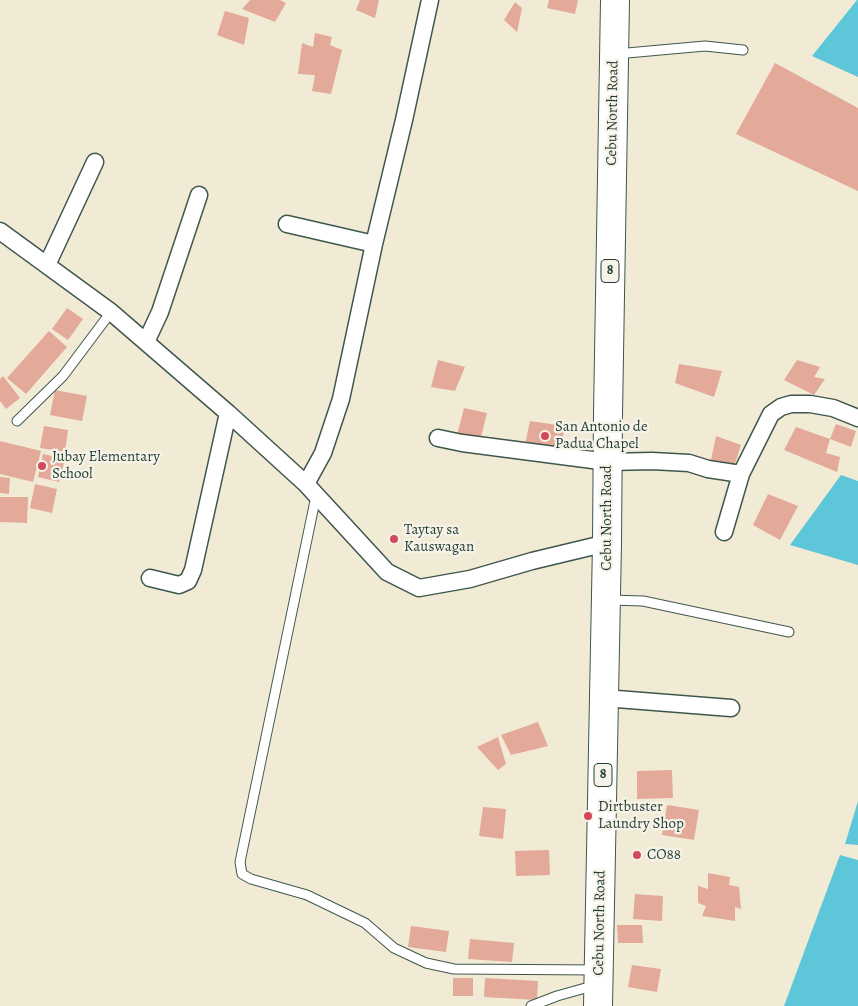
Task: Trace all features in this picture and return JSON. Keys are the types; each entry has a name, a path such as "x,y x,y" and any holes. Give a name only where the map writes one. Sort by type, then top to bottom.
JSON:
{"highway":[{"name":"Cebu North Road","path":"598,987 615,0"}],"street":[{"path":"311,490 341,399 374,244 404,120 430,0"},
{"path":"47,265 95,162"},
{"path":"146,342 160,312 199,195"},
{"path":"287,224 374,244"},
{"path":"0,231 110,312 228,412 311,490 388,572 420,588 470,579 532,561 607,543"},
{"path":"724,532 741,474 771,414 781,407 791,404 810,404 833,408 858,418"},
{"path":"150,578 179,585 188,581 193,570 228,412"},
{"path":"438,438 462,443 608,462 652,461 689,463 708,469 741,474"},
{"path":"604,698 732,708"}],"lane":[{"path":"614,54 705,46 743,50"},
{"path":"17,421 63,376 110,312"},
{"path":"311,490 240,862 242,874 251,879 306,895 365,923 394,948 426,963 454,969 598,987"},
{"path":"606,600 643,600 789,632"},
{"path":"531,1006 557,996 598,987"}],"water":[{"path":"858,0 858,77 812,56"},
{"path":"841,475 858,481 858,565 790,545"},
{"path":"858,801 858,845 845,844"},
{"path":"840,855 858,860 858,1006 784,1006"}],"building":[{"path":"250,0 280,0 286,3 275,22 242,9"},
{"path":"360,0 379,0 375,18 356,10"},
{"path":"549,0 578,0 575,14 547,8"},
{"path":"515,2 522,8 517,32 504,20"},
{"path":"225,11 249,18 244,45 217,35"},
{"path":"315,33 332,37 330,45 342,50 331,94 312,91 315,75 298,74 302,43 313,47"},
{"path":"775,63 858,108 858,191 736,134"},
{"path":"67,308 83,319 68,340 52,329"},
{"path":"49,331 67,347 26,394 7,378"},
{"path":"438,360 465,367 455,391 431,387"},
{"path":"797,360 820,367 814,377 825,379 814,395 784,380"},
{"path":"679,364 722,371 714,397 675,383"},
{"path":"3,376 20,398 6,409 0,401 0,379"},
{"path":"55,390 87,396 82,421 50,415"},
{"path":"464,408 487,413 479,445 456,439"},
{"name":"San Antonio de Padua Chapel","path":"530,421 564,426 562,450 525,445"},
{"path":"836,424 856,431 851,447 830,439"},
{"path":"44,426 68,430 65,452 40,448"},
{"path":"796,427 830,439 826,453 840,457 837,472 784,450"},
{"path":"716,436 741,445 733,470 711,460"},
{"path":"0,441 41,451 33,482 0,474"},
{"path":"43,454 65,459 59,482 38,477"},
{"path":"0,477 10,478 9,494 0,493"},
{"path":"35,484 57,489 52,513 30,508"},
{"path":"768,494 798,506 780,540 753,525"},
{"path":"0,497 28,497 27,523 0,522"},
{"path":"538,722 548,746 511,755 501,735"},
{"path":"498,737 506,764 498,770 477,747"},
{"path":"672,770 673,798 637,799 637,771"},
{"path":"667,805 699,810 694,840 662,835"},
{"path":"483,807 506,809 503,839 479,836"},
{"path":"549,850 550,875 516,876 515,851"},
{"path":"708,873 730,877 729,885 739,887 741,909 735,907 735,921 702,916 706,906 698,903 698,886 708,889"},
{"path":"635,894 663,896 662,921 633,919"},
{"path":"617,925 642,925 643,943 618,943"},
{"path":"411,926 449,931 446,952 408,947"},
{"path":"470,939 514,943 512,962 468,959"},
{"path":"632,965 661,969 657,992 628,987"},
{"path":"453,978 473,978 473,996 453,996"},
{"path":"485,978 538,981 537,1000 484,997"}],"place":[{"name":"San Antonio de Padua Chapel","path":"545,436"},
{"name":"Jubay Elementary School","path":"42,466"},
{"name":"Taytay sa Kauswagan","path":"394,539"},
{"name":"Dirtbuster Laundry Shop","path":"588,816"},
{"name":"CO88","path":"637,855"}]}
